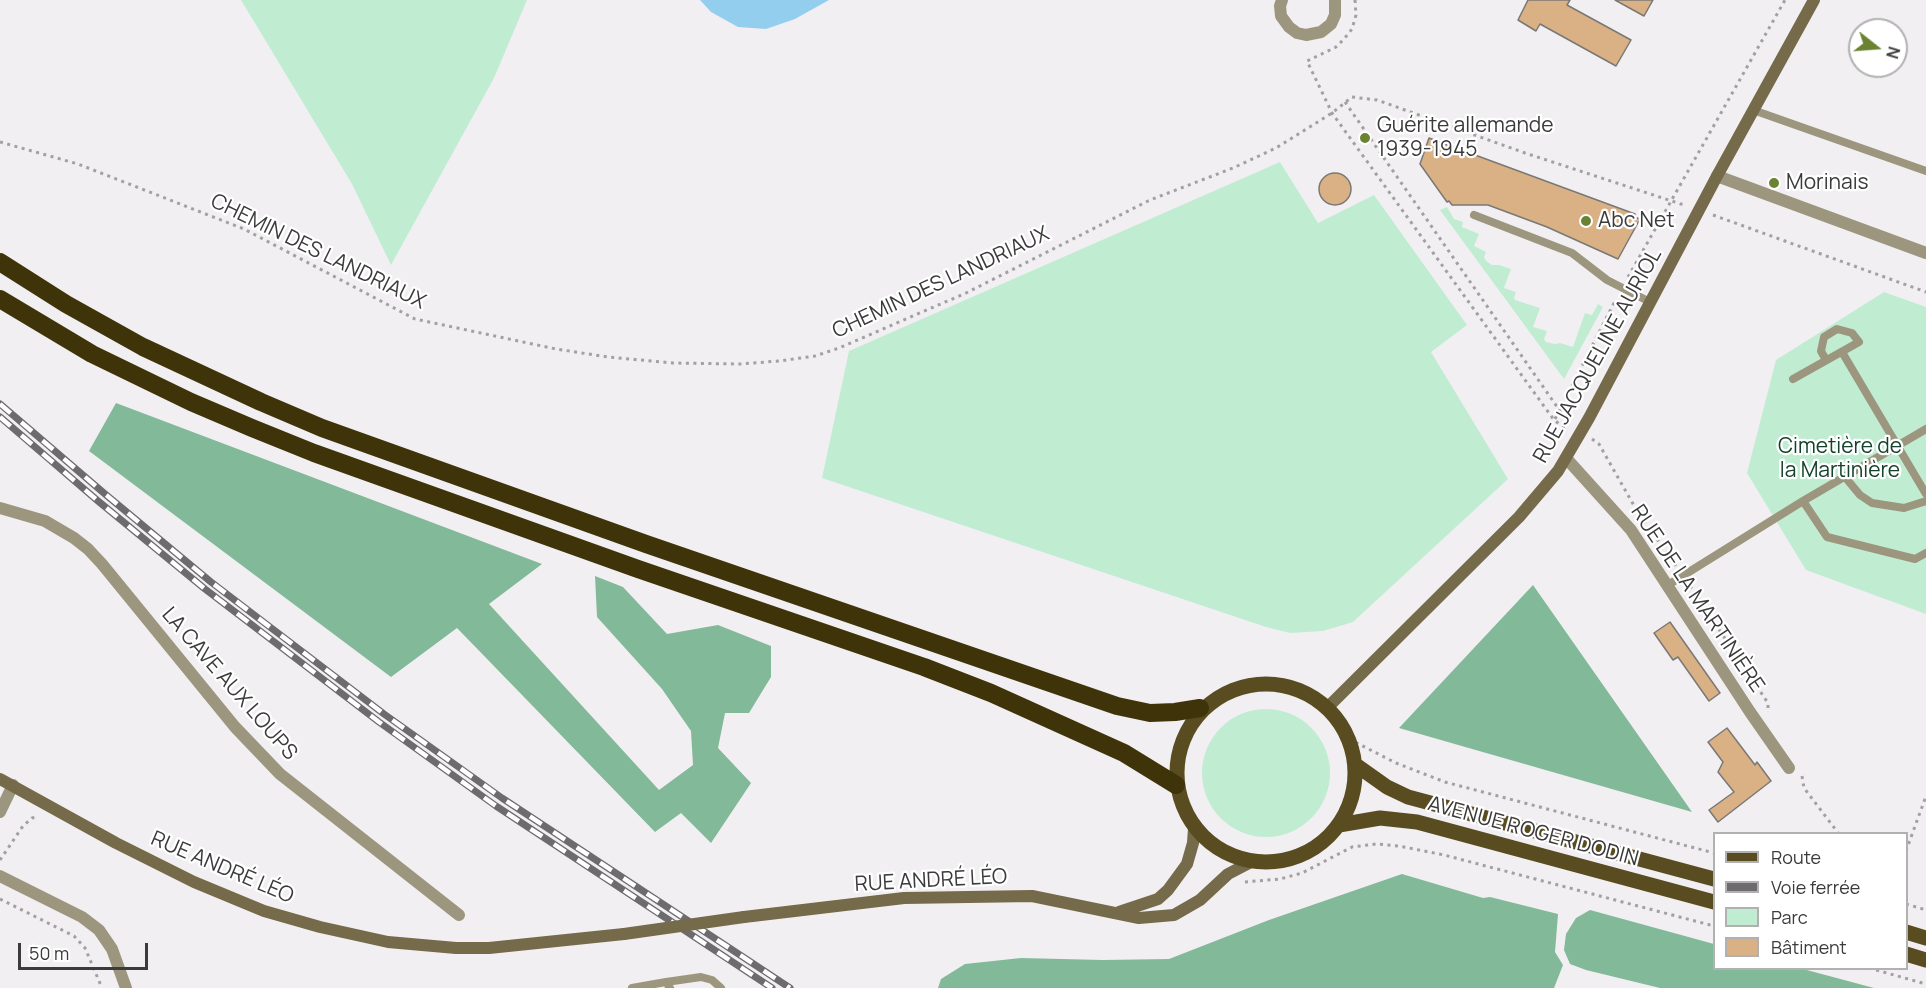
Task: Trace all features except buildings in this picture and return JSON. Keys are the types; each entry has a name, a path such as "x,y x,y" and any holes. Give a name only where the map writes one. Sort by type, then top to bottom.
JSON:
{"highway":[{"path":"0,262 66,304 143,347 322,428 646,544 1098,700 1150,713 1200,708"},
{"path":"0,299 53,332 121,369 252,428 314,453 991,693 1124,753 1176,785"}],"main road":[{"path":"1275,683 1302,692 1326,709 1349,739 1356,765 1354,788 1349,805 1339,825 1323,843 1302,858 1272,864 1228,854 1212,845 1194,828 1176,785 1177,763 1181,743 1200,708 1216,696 1245,684 1275,683"},
{"name":"AVENUE ROGER DODIN","path":"1356,765 1408,797 1713,879"},
{"name":"AVENUE ROGER DODIN","path":"1339,825 1380,818 1417,822 1713,902"},
{"path":"1908,933 1926,938"},
{"path":"1908,955 1926,960"}],"street":[{"path":"1282,0 1281,16 1289,27 1297,33 1306,35 1321,32 1331,24 1335,15 1335,0"},
{"name":"RUE JACQUELINE AURIOL","path":"1326,709 1518,517 1544,489 1566,458 1814,0"},
{"path":"1717,176 1926,253"},
{"name":"RUE DE LA MARTINIÈRE","path":"1566,458 1631,530 1789,768"},
{"name":"LA CAVE AUX LOUPS","path":"0,508 45,521 88,549 235,727 280,774 459,915"},
{"name":"RUE ANDRÉ LÉO","path":"0,779 116,843 194,882 264,912 388,942 456,948 489,948 624,934 904,898 1032,896 1119,912 1139,918 1174,915 1200,900 1228,874 1252,861"},
{"path":"0,812 13,785"},
{"name":"RUE ANDRÉ LÉO","path":"1119,912 1158,899 1168,890 1187,864 1193,843 1194,828"},
{"path":"0,876 82,917 99,930 112,949 126,988"}],"lane":[{"path":"1753,110 1926,171"},
{"path":"1474,215 1572,253 1606,280 1650,302"},
{"path":"1793,379 1859,342 1852,333 1837,329 1824,337 1821,351 1826,360"},
{"path":"1842,352 1926,494"},
{"path":"1668,585 1803,501 1926,429"},
{"path":"1845,477 1860,495 1872,503 1904,508 1926,501"},
{"path":"1803,501 1827,537 1915,559 1926,553"},
{"path":"632,988 668,985 700,977 712,980 721,988"}],"path":[{"path":"1355,0 1356,15 1352,29 1331,50 1307,61 1332,113 1554,420 1562,426"},
{"path":"1554,420 1622,288 1785,0"},
{"path":"1572,428 1345,102 1352,97 1377,100 1524,153 1684,205"},
{"name":"CHEMIN DES LANDRIAUX","path":"0,142 78,164 244,229 415,319 505,340 608,357 673,363 740,364 815,356 893,326 1005,274 1108,219 1276,148 1332,113 1345,102"},
{"path":"1712,214 1926,292"},
{"path":"1349,739 1396,763 1445,782 1713,853"},
{"path":"1804,788 1837,832"},
{"path":"1908,846 1926,796"},
{"path":"0,860 23,826 32,818 46,816 53,808"},
{"path":"1237,884 1280,879 1302,873 1352,847 1376,844 1399,846 1444,855 1713,926"},
{"path":"0,899 74,936 85,948 102,988"},
{"path":"1908,905 1926,910"},
{"path":"1873,970 1926,984"}],"green space":[{"path":"241,0 527,0 494,78 391,265 352,184"},
{"path":"1280,162 1318,223 1374,195 1467,325 1431,352 1508,479 1353,622 1323,631 1290,633 1266,627 822,478 849,351"},
{"path":"1447,207 1454,219 1463,222 1462,227 1479,234 1474,246 1486,252 1484,257 1486,261 1492,265 1511,269 1504,288 1516,292 1515,300 1540,308 1533,327 1547,331 1544,339 1546,342 1573,347 1585,313 1592,315 1598,304 1603,307 1564,379 1440,210"},
{"name":"Cimetière de la Martinière","path":"1884,292 1926,307 1926,614 1806,570 1747,473 1776,360"},
{"path":"116,403 542,564 489,604 659,790 693,765 691,731 662,689 597,617 595,576 623,587 667,634 718,625 771,646 771,677 749,713 725,713 718,748 751,783 711,843 681,813 655,832 457,628 391,677 89,451"},
{"path":"1533,585 1692,812 1399,728"},
{"path":"1266,709 1291,713 1312,727 1326,748 1330,773 1326,798 1312,819 1291,833 1266,837 1241,833 1220,819 1206,798 1202,773 1206,748 1220,727 1241,713"},
{"path":"1402,874 1483,898 1490,897 1558,914 1555,952 1563,965 1554,988 938,988 941,979 965,964 1021,958 1169,959 1269,920"},
{"path":"1590,910 1713,944 1713,970 1807,970 1874,988 1660,988 1570,964 1564,950 1566,934 1576,918"}],"water":[{"path":"700,0 829,0 795,19 766,29 738,27 711,12"}],"railway":[{"path":"0,404 211,582 384,714 502,798 790,988"},
{"path":"0,417 205,589 379,722 496,806 772,988"}],"place":[{"name":"Guérite allemande 1939-1945","path":"1365,138"},
{"name":"Morinais","path":"1774,183"},
{"name":"Abc Net","path":"1586,221"}]}
